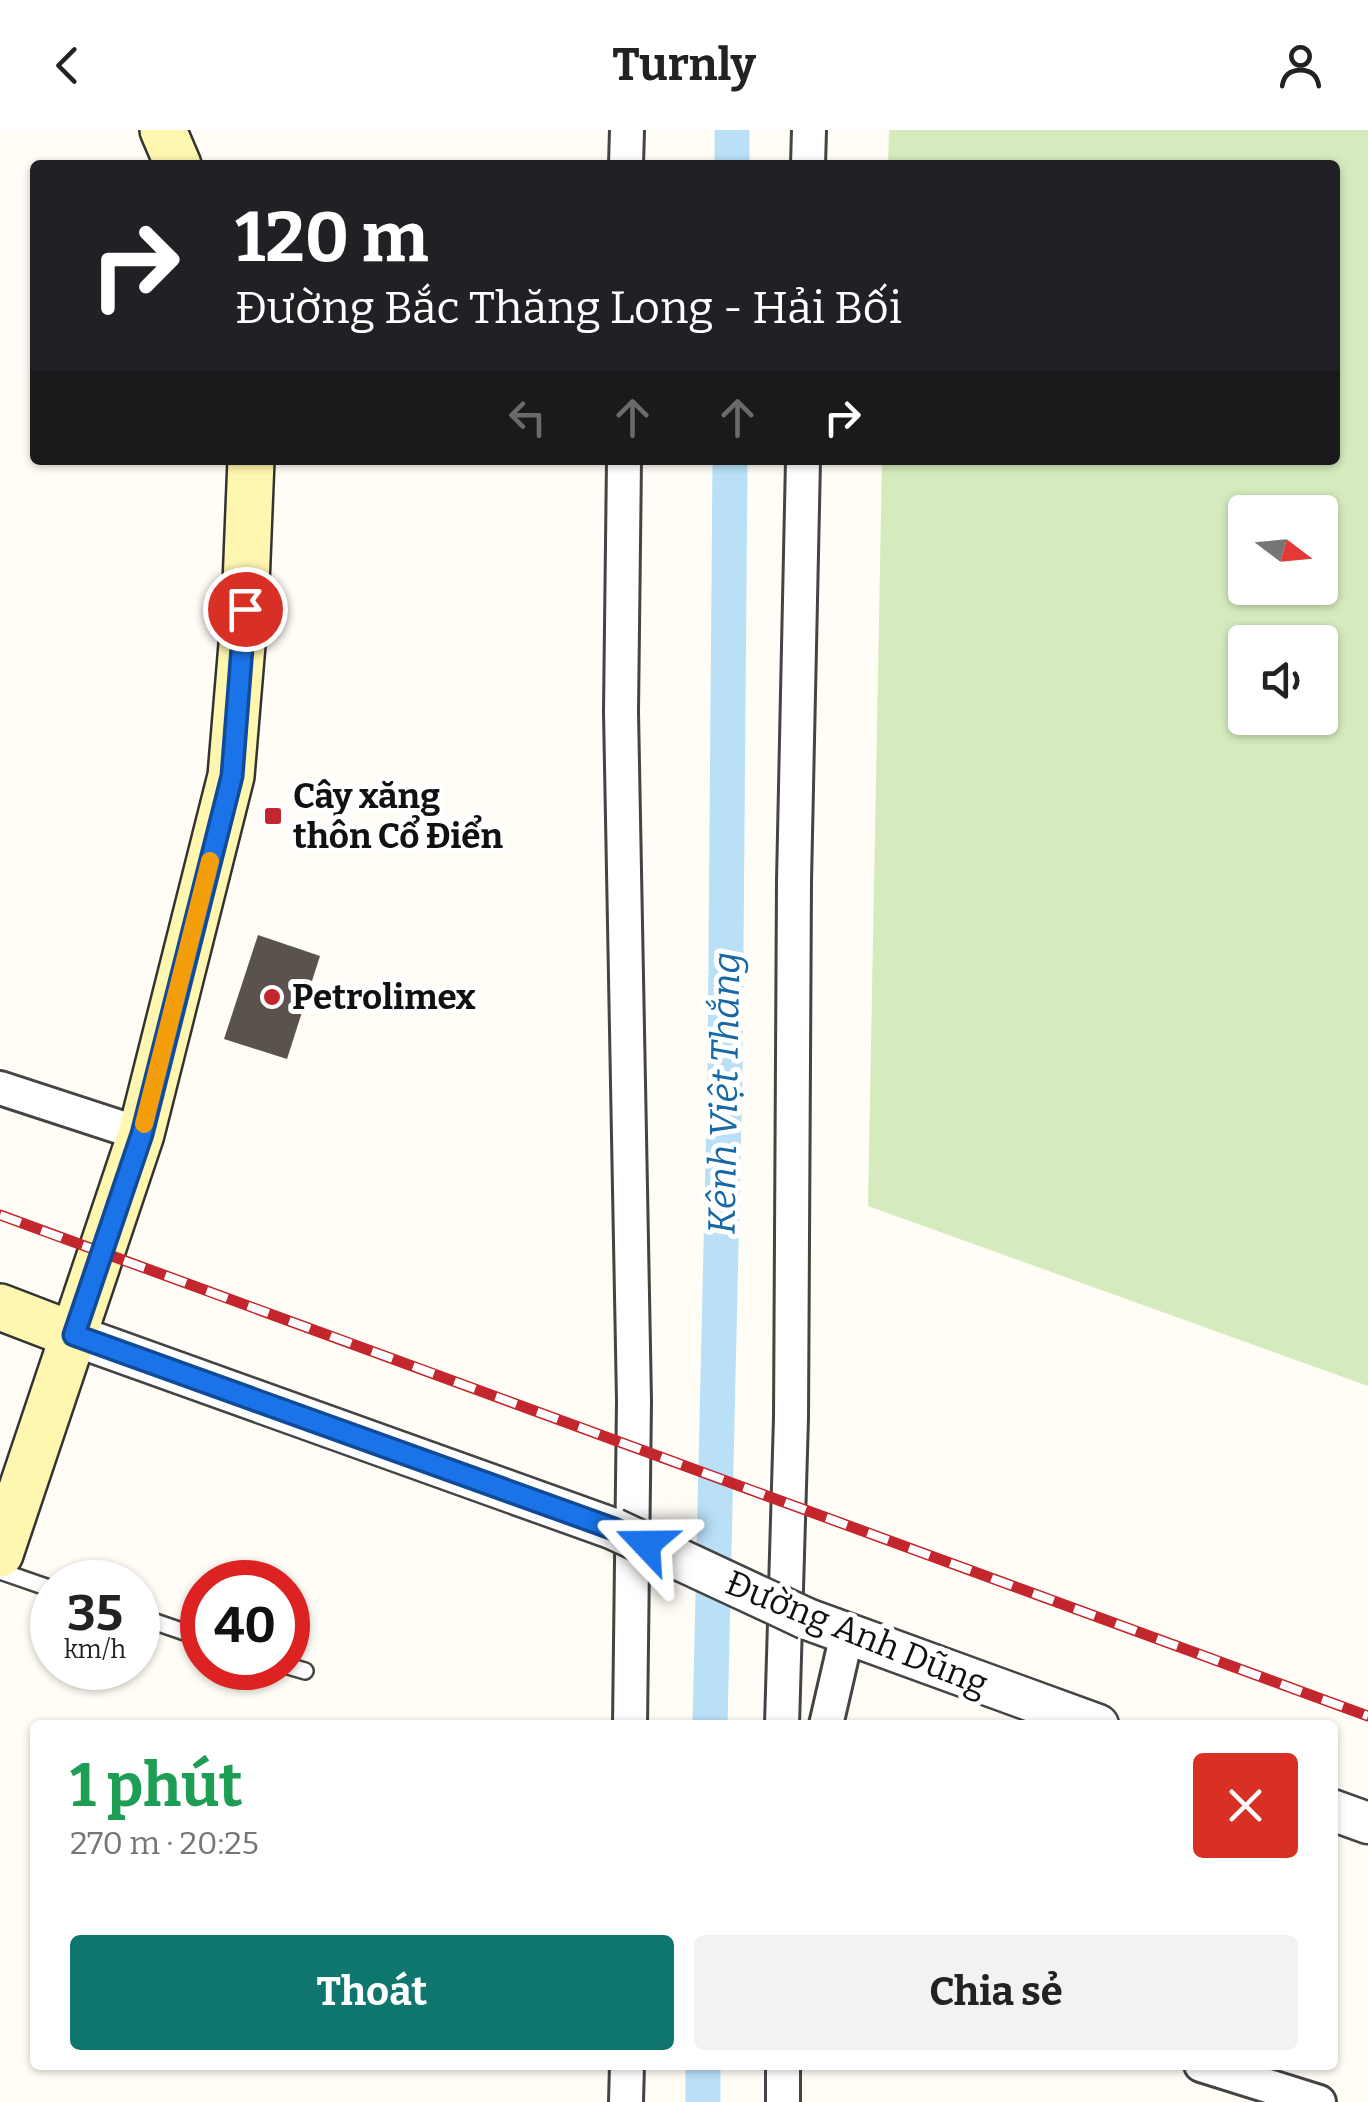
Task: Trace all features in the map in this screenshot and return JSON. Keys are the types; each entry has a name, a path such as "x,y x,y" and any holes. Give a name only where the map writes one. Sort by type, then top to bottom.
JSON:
{"main road":[{"path":"163,130 176,160"},
{"path":"0,1554 142,1134 232,776 251,465"},
{"name":"Đường Anh Dũng","path":"0,1307 74,1335"}],"street":[{"path":"626,160 627,130"},
{"path":"808,160 809,130"},
{"path":"624,465 622,712 634,1401 630,1720"},
{"path":"782,1720 791,1418 802,465"},
{"path":"0,1088 142,1134"},
{"name":"Đường Anh Dũng","path":"74,1335 614,1529 806,1619 1084,1720"},
{"path":"827,1720 847,1634"},
{"path":"1338,1812 1368,1823"},
{"path":"626,2070 626,2102"},
{"path":"783,2070 783,2102"},
{"path":"1217,2070 1319,2102"}],"lane":[{"path":"0,1571 30,1581"}],"green space":[{"path":"889,130 1368,130 1368,1386 868,1206 882,465 1340,465 1340,160 888,160"}],"building":[{"name":"Petrolimex","path":"258,935 320,956 287,1059 224,1039"}],"waterway":[{"name":"Kênh Việt Thắng","path":"732,130 732,160"},
{"name":"Kênh Việt Thắng","path":"710,1720 725,1073 730,465"},
{"name":"Kênh Việt Thắng","path":"703,2070 703,2102"}],"railway":[{"path":"0,1215 1368,1716"}],"slow traffic":[{"path":"144,1124 210,861"}],"place":[{"name":"Cây xăng thôn Cổ Điển","path":"273,816"},
{"name":"Petrolimex","path":"272,997"}],"route":[{"path":"245,609 232,776 142,1134 74,1335 614,1529 646,1544"}]}
